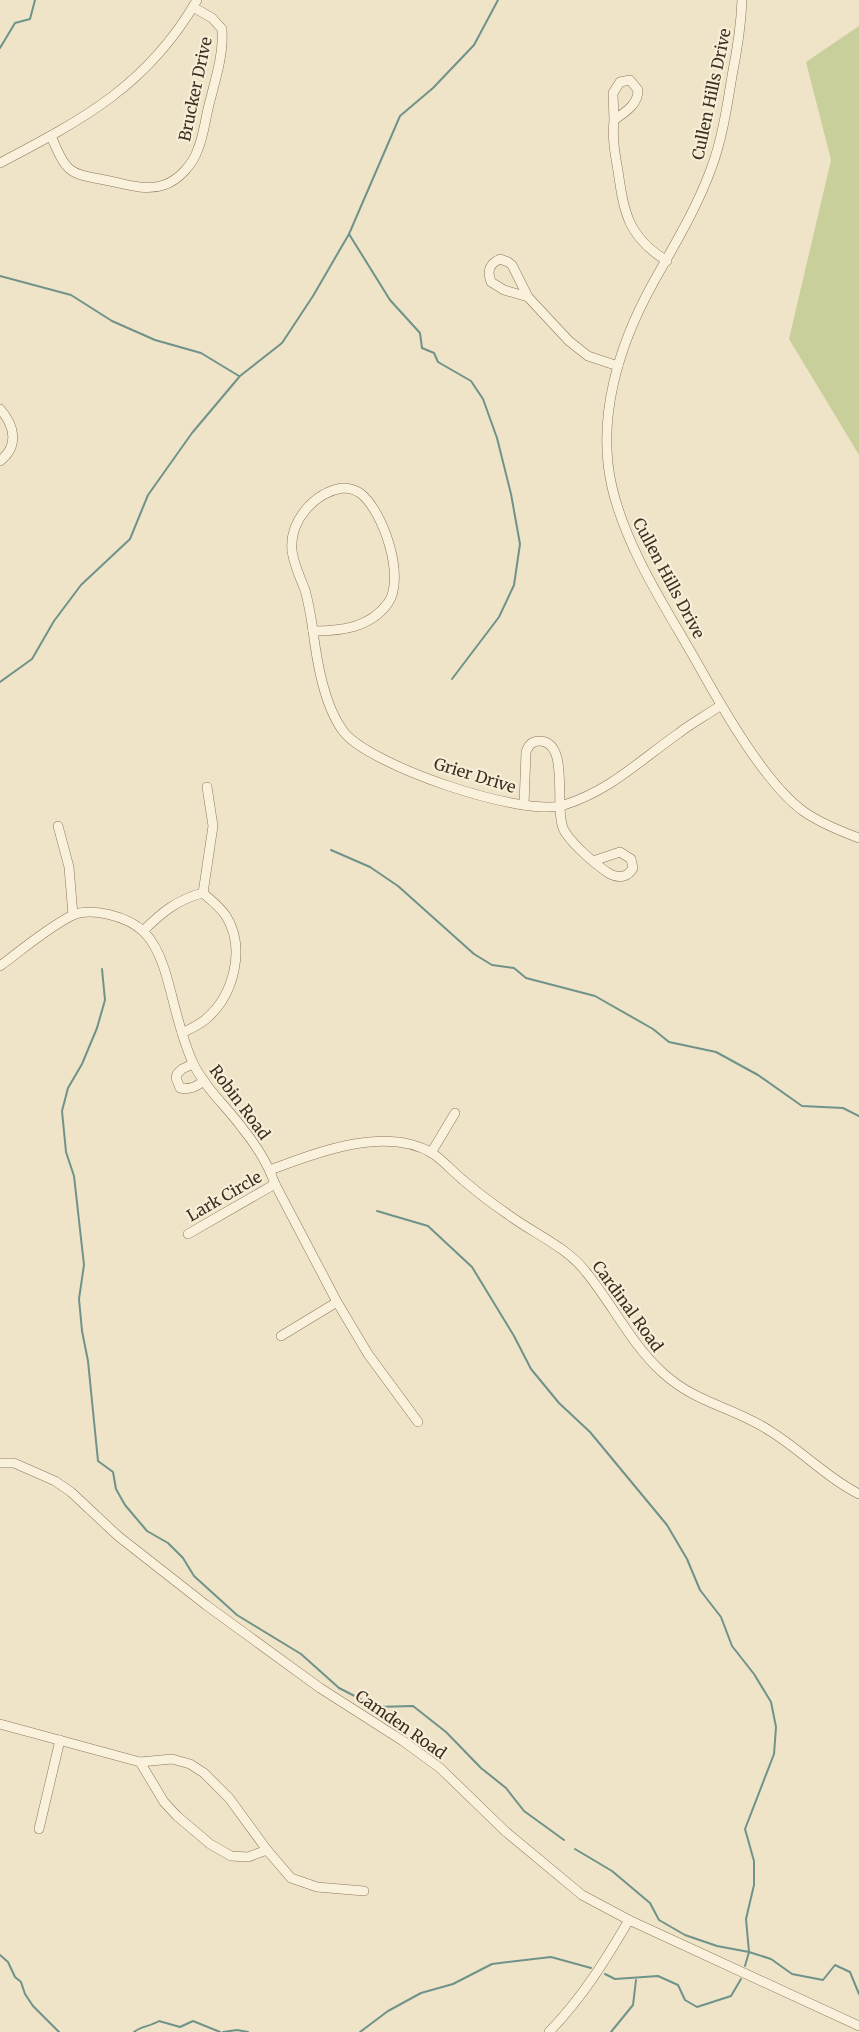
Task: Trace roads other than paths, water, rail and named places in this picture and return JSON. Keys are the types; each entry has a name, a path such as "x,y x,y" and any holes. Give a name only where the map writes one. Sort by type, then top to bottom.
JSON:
{"street":[{"name":"Cullen Hills Drive","path":"742,0 740,30 729,94 712,167 703,189 643,304 618,366 608,414 608,467 617,506 632,546 721,705 771,778 791,800 817,820 859,838"},
{"path":"0,163 105,104 129,85 151,64 195,4"},
{"name":"Brucker Drive","path":"51,136 63,163 76,174 153,188 166,185 176,179 198,150 222,51 222,28 195,4"},
{"path":"614,120 613,135 626,216 642,243 666,261"},
{"path":"528,297 504,290 491,282 489,270 491,264 500,259 508,262 528,297 569,341 588,356 618,366"},
{"path":"0,409 8,419 14,437 11,448 0,461"},
{"name":"Grier Drive","path":"313,631 350,629 366,622 389,602 395,585 393,562 383,528 375,511 361,494 349,488 334,489 320,496 306,509 295,529 292,549 307,597 321,678 342,730 357,745 413,772 500,801 524,805 560,806 589,797 612,784 678,733 721,705"},
{"path":"524,805 526,752 528,746 542,741 552,746 558,758 560,806 564,831 593,861"},
{"path":"203,893 213,826 207,787"},
{"path":"58,826 69,867 73,915"},
{"path":"0,966 73,915 105,913 143,931 182,900 203,893"},
{"path":"182,1033 205,1021 218,1007 234,972 235,952 232,930 219,906 203,893"},
{"name":"Robin Road","path":"143,931 163,965 182,1033 194,1064 204,1081 243,1128 270,1170 275,1184 337,1302 368,1354 418,1422"},
{"path":"194,1064 177,1074 177,1084 180,1088 187,1089 194,1088 204,1081"},
{"path":"431,1153 455,1113"},
{"name":"Cardinal Road","path":"270,1170 310,1155 379,1140 399,1142 431,1153 475,1191 573,1258 586,1271 629,1335 652,1364 680,1388 710,1404 748,1418 764,1427 859,1494"},
{"name":"Lark Circle","path":"188,1234 275,1184"},
{"path":"281,1336 337,1302"},
{"name":"Camden Road","path":"0,1462 14,1463 55,1481 71,1492 118,1536 206,1605 320,1688 403,1740 440,1768 505,1831 582,1895 628,1920 859,2026"},
{"path":"0,1724 140,1762 172,1759 190,1764 204,1773 229,1798 267,1850 291,1878 304,1884 364,1891"},
{"path":"39,1829 60,1740"},
{"path":"140,1762 164,1802 210,1844 231,1856 248,1857 267,1850"},
{"path":"549,2032 578,2001 603,1964 628,1920"}],"waterway":[{"path":"0,48 15,23 30,19 35,0"},
{"path":"0,682 32,659 54,621 81,585 130,539 148,495 192,433 240,376 282,343 349,234 400,116 433,88 474,45 498,0"},
{"path":"349,234 390,300 420,333 422,348 434,353 438,362 471,381 483,399 497,438 511,494 520,544 514,585 499,617 452,679"},
{"path":"0,276 71,295 112,321 155,340 201,353 239,376"},
{"path":"331,850 370,867 398,886 474,954 492,965 514,968 526,978 595,996 653,1029 669,1042 716,1052 758,1075 802,1106 843,1108 859,1116"},
{"path":"102,969 105,1000 97,1028 82,1064 68,1088 62,1111 66,1152 74,1176 84,1265 79,1299 98,1461 113,1472 116,1489 125,1505 147,1531 168,1543 183,1558 194,1576 237,1615 301,1654 339,1688 376,1707 413,1706 446,1732 481,1768 506,1788 524,1811 564,1840"},
{"path":"377,1211 428,1226 472,1267 514,1336 531,1369 559,1403 590,1432 667,1525 687,1559 700,1590 721,1617 732,1646 754,1674 771,1702 776,1727 774,1754 745,1829 754,1861 754,1885 746,1919 749,1952 717,1946 685,1935 659,1920 650,1903 612,1871 575,1849"},
{"path":"745,1966 749,1952 771,1959 792,1974 823,1980 835,1965 850,1972 859,1994"},
{"path":"0,1955 8,1962 15,1977 21,1982 33,2006 59,2032"},
{"path":"360,2032 388,2011 421,1993 453,1984 492,1964 551,1957 591,1968"},
{"path":"605,1974 615,1979 658,1976 678,1985 685,2000 697,2007 731,1996 741,1979"},
{"path":"611,2032 633,2005 636,1980"},
{"path":"134,2032 159,2021 180,2027 193,2021 220,2032"},
{"path":"223,2032 237,2030 248,2032"}]}
